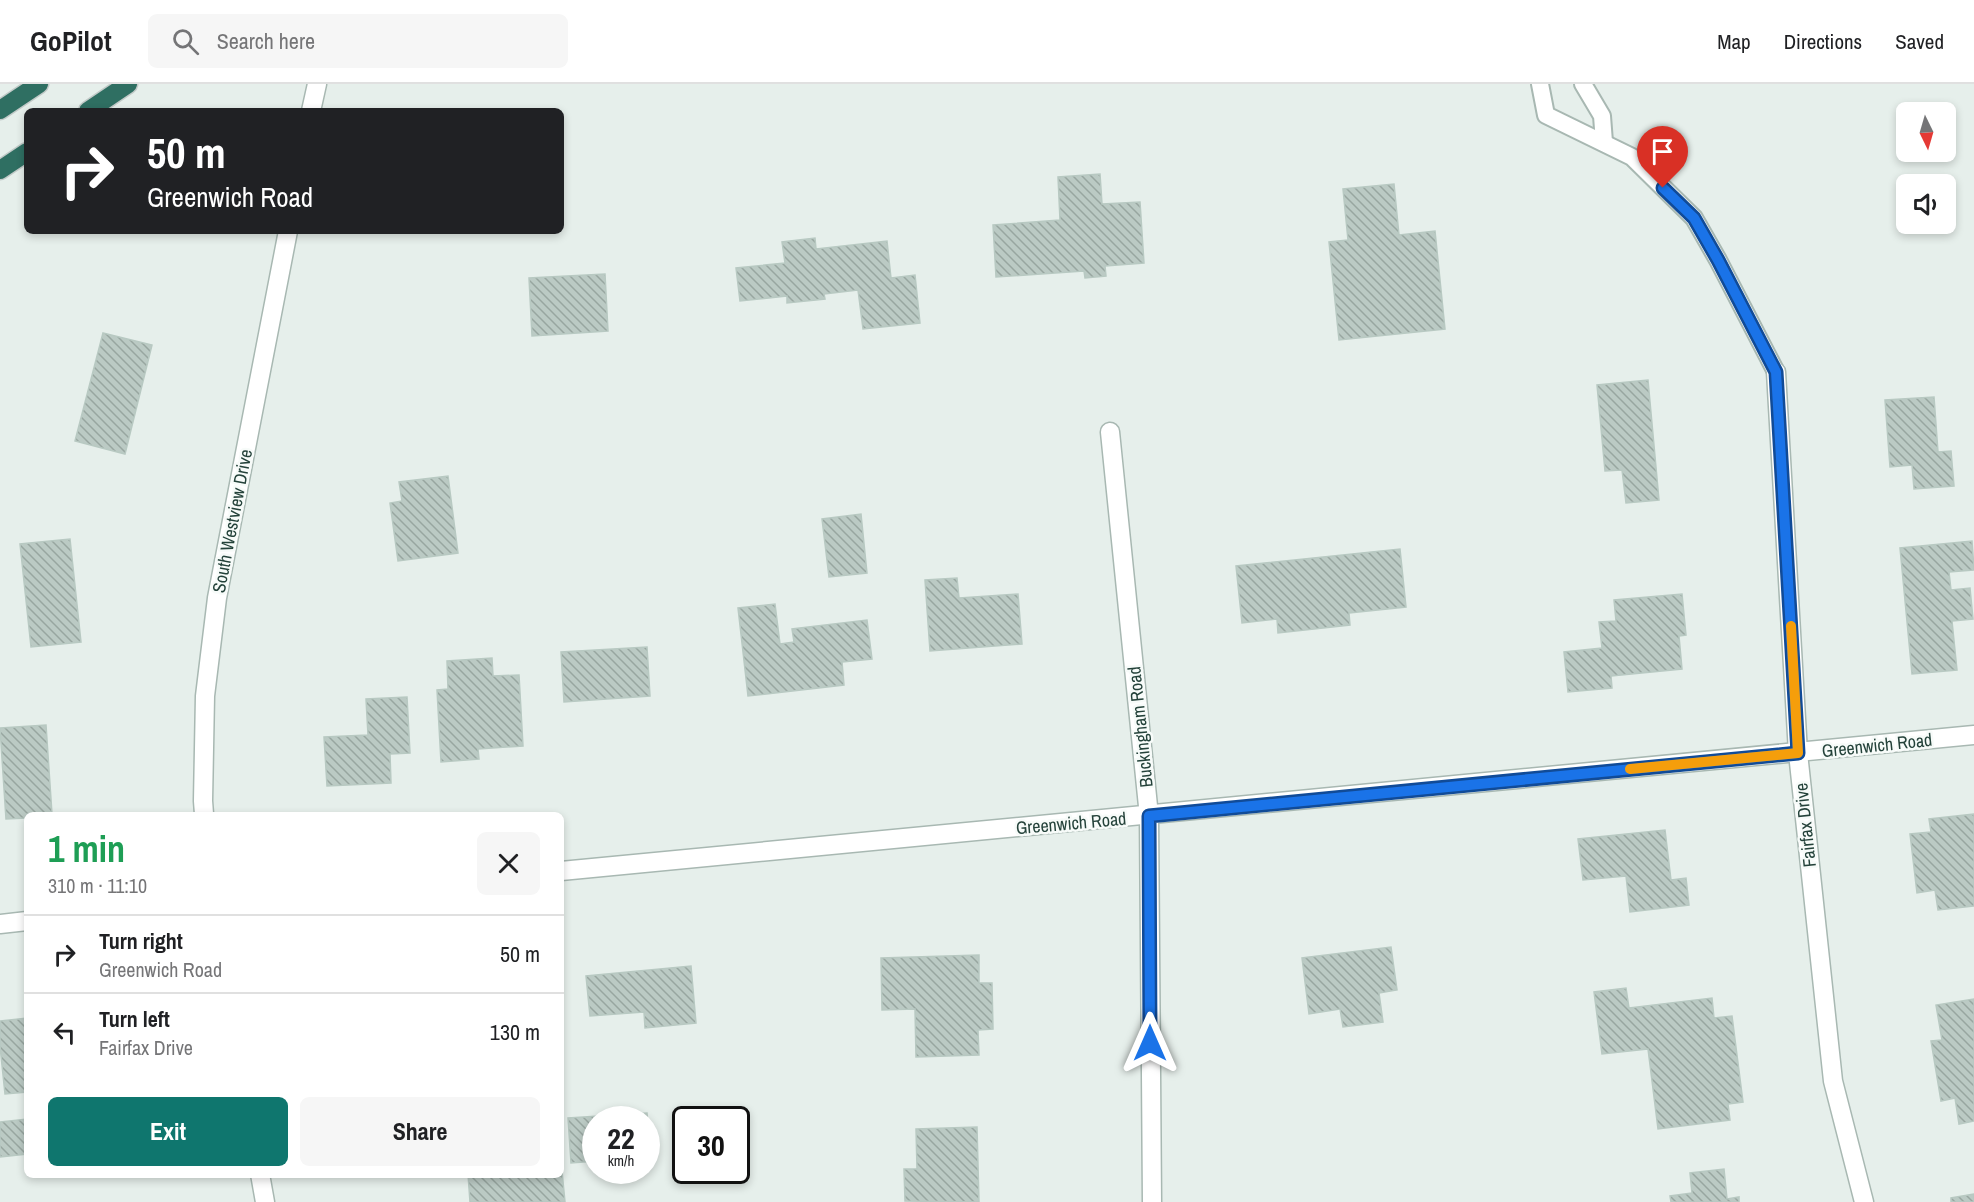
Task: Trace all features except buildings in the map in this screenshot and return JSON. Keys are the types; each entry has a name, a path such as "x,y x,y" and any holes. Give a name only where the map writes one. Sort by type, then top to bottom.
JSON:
{"highway":[{"path":"0,110 39,84"},
{"path":"92,108 128,84"},
{"path":"0,170 24,154"}],"street":[{"path":"313,108 317,84"},
{"name":"South Westview Drive","path":"204,812 205,696 217,598 287,234"},
{"name":"Fairfax Drive","path":"1776,372 1798,753 1833,1081 1864,1202"},
{"name":"Buckingham Road","path":"1110,432 1149,816 1152,1202"},
{"name":"Greenwich Road","path":"564,871 1974,735"},
{"path":"0,924 24,921"},
{"path":"261,1178 265,1202"}],"lane":[{"path":"1540,84 1546,116 1632,157 1694,218 1776,372"},
{"path":"1583,84 1602,117 1604,142"}],"slow traffic":[{"path":"1630,769 1798,753 1791,626"}],"route":[{"path":"1150,1043 1149,816 1798,753 1776,372 1694,218 1663,188"}]}
